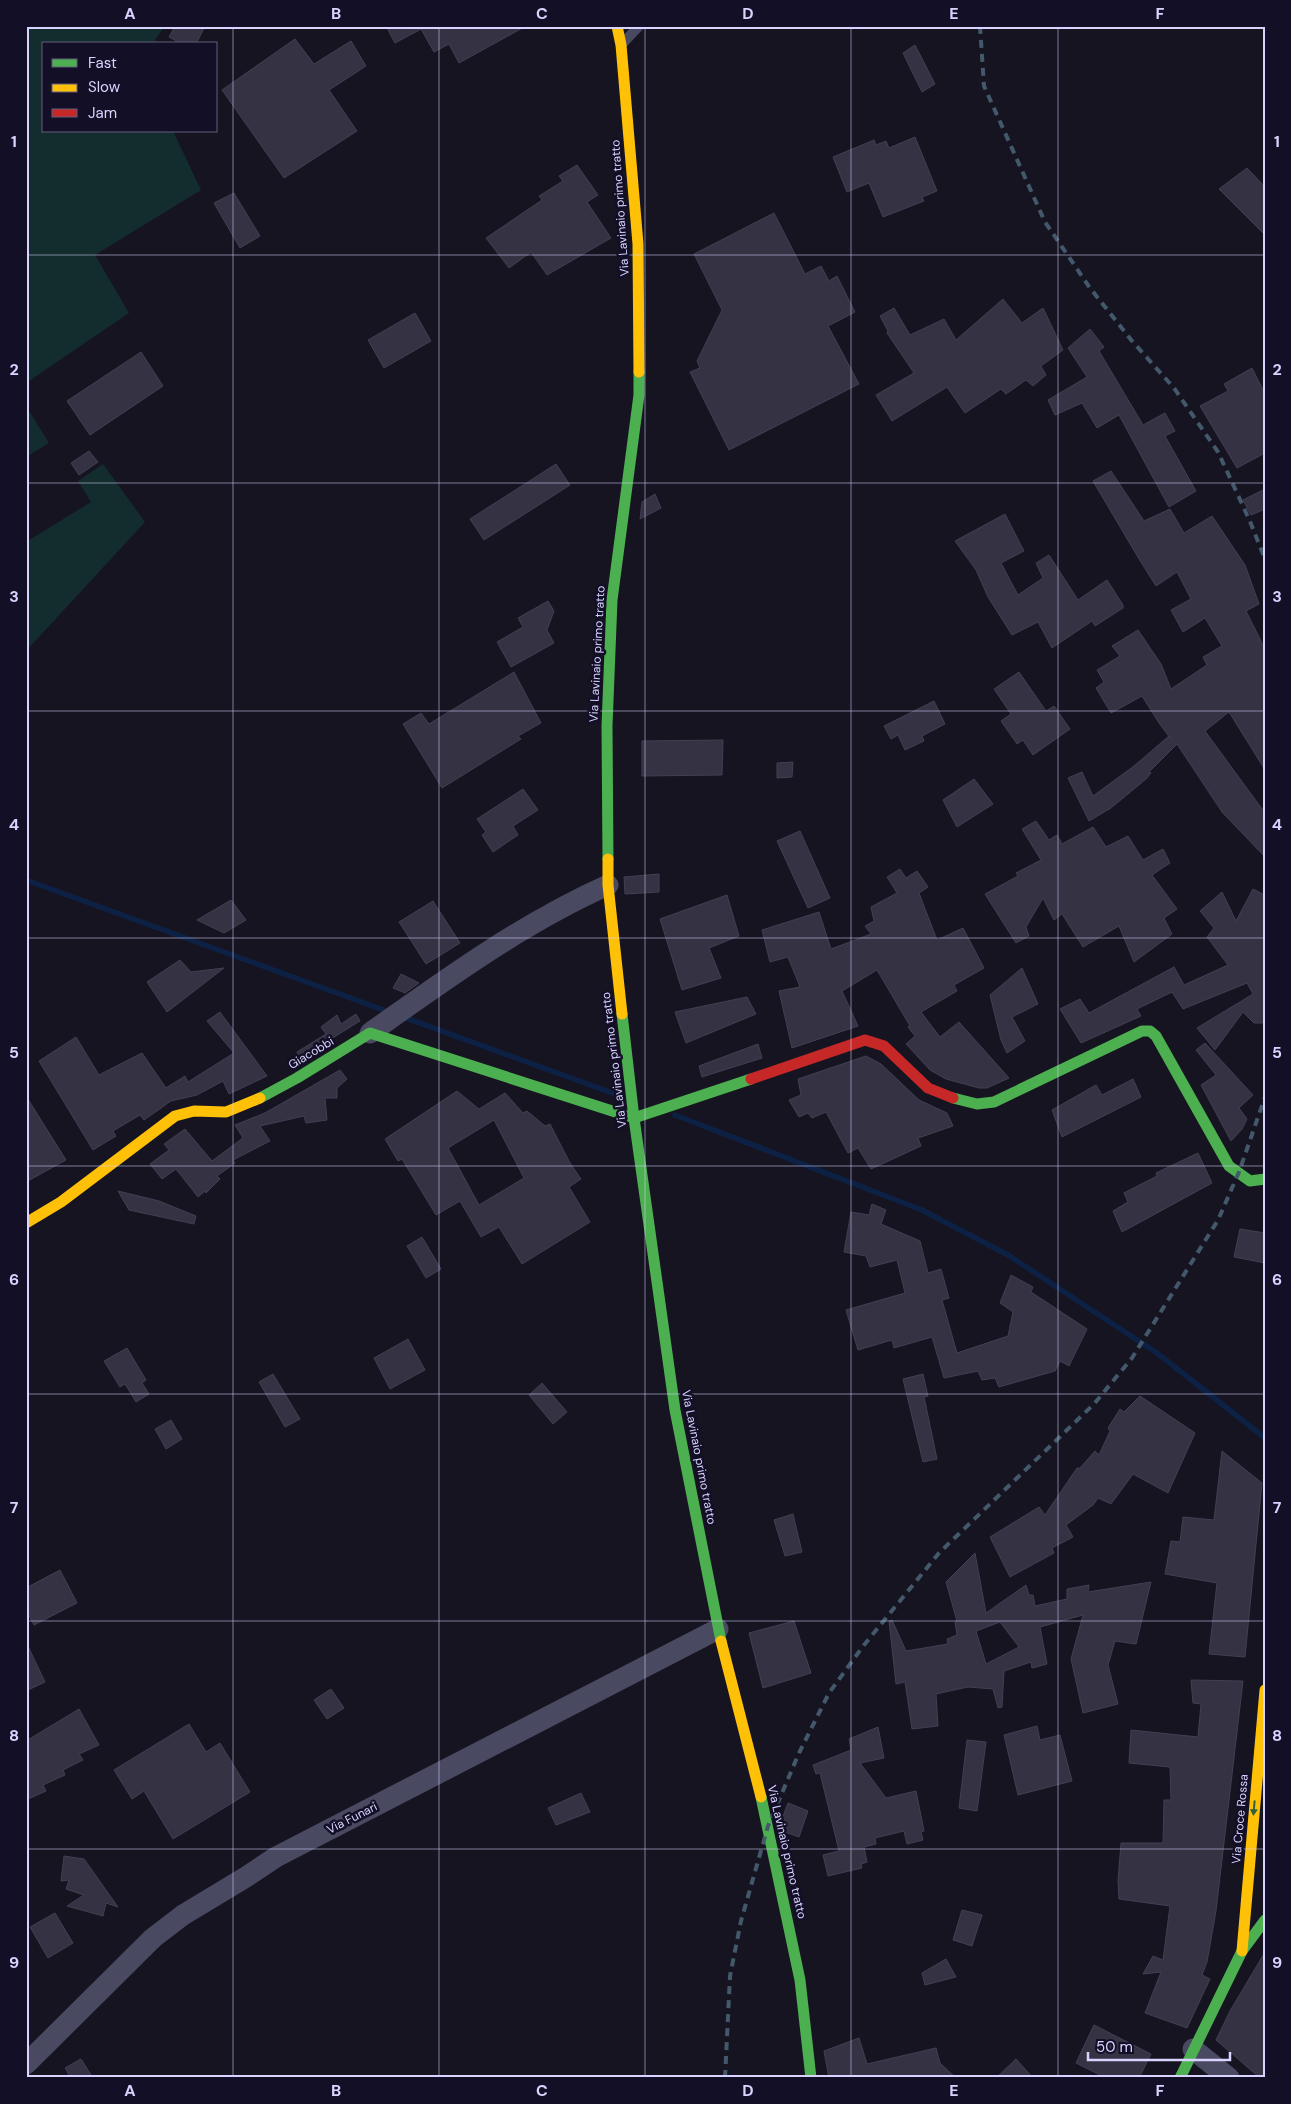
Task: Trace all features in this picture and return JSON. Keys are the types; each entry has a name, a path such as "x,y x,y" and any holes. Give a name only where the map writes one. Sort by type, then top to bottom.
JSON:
{"street":[{"name":"Via Lavinaio primo tratto","path":"617,26 621,45 638,244 639,395 612,600 607,726 608,885 634,1118 675,1410 718,1630 768,1826 798,1970 811,2078"},
{"path":"377,1028 472,961 577,899 608,885"},
{"path":"377,1028 634,1118 865,1040 874,1041 886,1047 928,1088 965,1102 985,1104 1005,1097 1142,1031 1150,1031 1156,1036 1229,1166 1250,1181 1265,1179"},
{"name":"Giacobbi","path":"26,1223 61,1202 175,1116 194,1111 226,1112 297,1078 377,1028"},
{"name":"Via Funari","path":"26,2064 153,1938 183,1915 276,1857 718,1630"},
{"name":"Via Croce Rossa","path":"1242,1951 1265,1690"},
{"path":"1180,2078 1242,1951 1265,1920"},
{"path":"1193,2049 1229,2078"}],"lane":[{"path":"621,45 639,26"}],"green space":[{"path":"26,26 165,26 155,40 156,42 42,42 42,132 173,132 201,190 95,255 129,313 26,383"},
{"path":"26,406 49,443 26,457"},
{"path":"103,464 145,522 26,651 26,542 91,502 78,481"}],"building":[{"path":"175,26 205,26 197,42 178,42 169,37"},
{"path":"386,26 526,26 459,63 449,44 434,52 421,29 395,43"},
{"path":"295,39 314,64 351,41 366,66 329,90 357,131 284,178 222,90"},
{"path":"915,45 935,84 922,92 903,53"},
{"path":"915,137 937,191 922,197 924,201 883,217 869,183 847,192 833,157 874,140 876,145 886,141 889,148"},
{"path":"577,165 598,195 587,202 611,238 547,275 531,252 509,268 486,238 542,200 539,196 563,181 559,176"},
{"path":"1247,168 1265,187 1265,235 1219,189"},
{"path":"234,193 260,236 240,248 214,203"},
{"path":"774,213 805,274 821,266 829,281 837,276 855,312 828,326 859,384 729,450 690,372 700,368 697,361 722,310 694,254"},
{"path":"1003,299 1022,323 1043,308 1063,350 1041,366 1046,375 1033,386 1026,380 1006,394 1001,389 965,413 947,387 892,421 876,395 914,373 887,333 888,331 880,316 894,308 910,335 944,319 956,340"},
{"path":"415,313 431,341 384,368 368,340"},
{"path":"1090,329 1104,347 1099,351 1143,425 1165,413 1175,431 1165,436 1196,491 1169,507 1119,415 1097,428 1082,403 1055,415 1048,400 1087,377 1068,348"},
{"path":"141,352 163,386 90,435 67,401"},
{"path":"1252,368 1265,394 1265,453 1237,468 1200,406 1228,391 1224,384"},
{"path":"89,451 98,462 79,475 71,463"},
{"path":"556,464 570,485 484,540 470,519"},
{"path":"1111,471 1144,521 1170,509 1184,533 1212,516 1245,565 1259,604 1246,611 1265,649 1265,770 1229,712 1205,731 1265,813 1265,857 1222,812 1177,744 1149,772 1151,773 1146,779 1111,808 1089,821 1068,778 1082,772 1093,796 1134,766 1169,736 1142,696 1111,713 1096,688 1104,682 1097,670 1120,656 1112,646 1138,630 1161,664 1171,689 1207,665 1203,657 1222,646 1205,618 1183,632 1171,610 1191,599 1177,572 1156,586 1139,559 1093,481"},
{"path":"1265,489 1265,509 1251,515 1243,500"},
{"path":"655,494 661,508 640,519 642,502"},
{"path":"1005,514 1024,551 1001,563 1018,595 1043,578 1036,563 1049,555 1078,600 1107,580 1123,608 1095,626 1092,621 1052,648 1038,622 1012,635 988,597 976,570 955,541"},
{"path":"548,601 554,611 547,630 554,643 511,667 497,642 523,627 518,618"},
{"path":"514,672 541,723 518,736 521,739 442,788 403,724 421,713 429,724"},
{"path":"1019,672 1046,711 1054,706 1070,729 1033,755 1023,740 1017,744 1001,721 1011,714 994,689"},
{"path":"934,701 945,724 922,736 924,741 905,750 898,735 891,739 884,726"},
{"path":"723,740 722,775 642,776 642,741"},
{"path":"793,762 792,777 777,778 777,763"},
{"path":"974,779 993,804 957,827 943,800"},
{"path":"523,789 538,810 513,826 518,835 493,852 482,835 486,832 477,819"},
{"path":"1036,821 1049,840 1057,835 1062,844 1093,827 1106,847 1128,836 1143,860 1163,849 1170,863 1152,875 1177,909 1164,918 1172,934 1134,962 1119,926 1083,947 1062,914 1054,920 1043,898 1026,927 1029,936 1016,943 985,894 1018,876 1016,873 1041,860 1022,829"},
{"path":"800,831 830,898 808,908 777,841"},
{"path":"900,869 906,878 917,871 928,887 919,893 937,940 963,928 984,968 954,985 957,991 921,1012 940,1037 959,1022 1009,1078 987,1088 979,1088 946,1079 930,1070 906,1044 915,1036 908,1027 910,1026 877,970 842,991 858,1026 792,1048 779,991 800,987 788,957 770,962 762,930 819,912 831,949 871,934 865,926 874,921 871,907 897,893 887,877"},
{"path":"659,874 659,892 625,894 624,877"},
{"path":"1253,889 1265,895 1265,1023 1254,1023 1243,1012 1215,1050 1197,1028 1253,994 1247,983 1183,1009 1172,992 1137,1009 1141,1016 1081,1043 1060,1009 1080,999 1089,1013 1174,967 1184,985 1228,965 1207,937 1214,928 1200,911 1222,892 1236,921"},
{"path":"727,895 739,936 709,948 721,978 682,990 660,919"},
{"path":"231,900 246,920 224,933 197,920"},
{"path":"433,901 460,943 426,964 399,922"},
{"path":"180,960 191,972 224,968 167,1012 147,982"},
{"path":"1022,968 1038,1004 1012,1017 1025,1041 1007,1053 1001,1040 990,995"},
{"path":"401,974 419,983 405,993 393,988"},
{"path":"747,997 756,1014 686,1043 675,1012"},
{"path":"220,1012 267,1076 229,1094 223,1081 197,1095 171,1101 144,1120 140,1115 113,1131 116,1136 93,1150 39,1061 76,1037 99,1075 142,1053 166,1088 185,1076 188,1082 234,1053 207,1021"},
{"path":"356,1014 360,1021 300,1058 297,1052 326,1034 321,1027 337,1015 341,1024"},
{"path":"1205,1043 1253,1095 1239,1108 1247,1119 1242,1129 1231,1141 1201,1085 1216,1075 1196,1050"},
{"path":"758,1044 762,1058 702,1077 699,1066"},
{"path":"866,1056 881,1064 919,1100 947,1113 953,1126 918,1138 921,1146 871,1169 858,1148 848,1153 826,1112 812,1118 808,1113 799,1117 789,1100 801,1095 798,1079"},
{"path":"340,1070 347,1079 337,1088 337,1098 325,1098 327,1120 306,1123 304,1116 260,1126 270,1141 233,1160 235,1163 217,1176 220,1179 206,1193 205,1191 198,1197 176,1169 162,1179 150,1164 169,1150 164,1144 185,1129 212,1161 243,1138 235,1125 265,1113"},
{"path":"1133,1079 1141,1097 1062,1137 1052,1110 1096,1085 1102,1095"},
{"path":"457,1091 479,1109 505,1093 523,1113 527,1111 545,1126 550,1124 570,1163 581,1179 569,1187 590,1222 522,1264 499,1227 481,1237 460,1201 436,1215 402,1159 398,1161 385,1139","holes":["494,1120 524,1178 479,1205 448,1148"]},
{"path":"26,1096 66,1160 26,1182"},
{"path":"1198,1153 1212,1183 1122,1232 1113,1211 1128,1202 1124,1193 1157,1176 1156,1173"},
{"path":"118,1191 159,1201 196,1216 194,1224 129,1210"},
{"path":"872,1204 886,1210 881,1224 920,1241 928,1273 941,1269 949,1298 942,1300 957,1353 1008,1336 1013,1312 1000,1303 1011,1275 1033,1287 1031,1292 1087,1329 1069,1366 1060,1361 1055,1371 999,1387 995,1378 982,1380 978,1371 944,1378 932,1337 894,1348 892,1340 858,1350 846,1310 905,1293 897,1260 870,1267 866,1256 844,1252 851,1212 869,1215"},
{"path":"1240,1229 1265,1233 1265,1263 1234,1257"},
{"path":"422,1237 441,1269 426,1278 407,1246"},
{"path":"408,1339 425,1370 390,1389 374,1358"},
{"path":"127,1348 146,1380 142,1383 149,1394 136,1402 125,1384 120,1387 104,1361"},
{"path":"273,1374 300,1419 285,1427 259,1382"},
{"path":"923,1374 928,1396 924,1397 937,1459 923,1462 903,1379"},
{"path":"542,1383 567,1412 553,1424 529,1395"},
{"path":"1140,1396 1195,1433 1168,1493 1133,1474 1111,1504 1098,1498 1093,1505 1066,1525 1073,1537 1052,1548 1054,1553 1010,1577 990,1537 1039,1507 1045,1515 1077,1468 1080,1468 1095,1451 1099,1455 1110,1431 1108,1428 1120,1409 1124,1412"},
{"path":"171,1420 182,1439 166,1449 155,1429"},
{"path":"1222,1451 1262,1483 1245,1657 1209,1654 1217,1583 1165,1574 1171,1541 1180,1542 1183,1517 1214,1520"},
{"path":"793,1514 802,1552 785,1556 774,1520"},
{"path":"975,1553 986,1613 1026,1585 1029,1595 1033,1595 1035,1606 1067,1599 1067,1589 1089,1585 1088,1592 1151,1582 1136,1644 1115,1641 1108,1665 1118,1704 1083,1713 1071,1659 1083,1615 1040,1627 1047,1664 1032,1668 1031,1662 1004,1671 1002,1707 998,1708 993,1689 968,1687 936,1694 938,1726 912,1729 905,1682 896,1684 889,1621 892,1620 906,1651 948,1644 947,1639 957,1635 955,1622 957,1621 946,1582","holes":["1000,1622 1019,1647 986,1664 976,1631"]},
{"path":"60,1570 77,1603 34,1625 26,1610 26,1588"},
{"path":"794,1621 811,1673 763,1688 749,1633"},
{"path":"26,1642 45,1682 26,1691"},
{"path":"1191,1680 1243,1681 1216,1911 1207,1962 1202,1975 1210,1979 1187,2028 1145,2013 1161,1972 1143,1974 1153,1956 1163,1960 1170,1906 1119,1899 1118,1881 1121,1843 1163,1843 1164,1800 1171,1800 1170,1767 1129,1763 1131,1730 1198,1737 1201,1704 1193,1703"},
{"path":"331,1689 344,1708 327,1719 314,1700"},
{"path":"79,1709 99,1745 79,1754 83,1760 63,1770 65,1775 43,1785 46,1791 26,1800 26,1741"},
{"path":"189,1724 206,1752 220,1743 250,1792 173,1839 144,1791 132,1799 114,1770"},
{"path":"1037,1726 1040,1740 1060,1735 1072,1781 1018,1795 1004,1735"},
{"path":"878,1727 884,1758 860,1763 886,1798 916,1791 924,1831 921,1832 923,1840 907,1844 904,1831 875,1838 876,1844 864,1847 867,1862 861,1864 862,1868 828,1876 823,1855 839,1851 820,1773 816,1774 813,1765 851,1750 849,1739"},
{"path":"967,1740 986,1742 977,1811 959,1808"},
{"path":"581,1793 590,1812 556,1825 548,1808"},
{"path":"788,1803 808,1811 799,1837 785,1832 782,1819"},
{"path":"64,1856 84,1859 118,1907 106,1903 103,1916 67,1906 84,1895 66,1889 69,1880 61,1881"},
{"path":"962,1910 982,1915 972,1946 953,1940"},
{"path":"55,1913 73,1943 48,1958 30,1927"},
{"path":"1265,1952 1265,2078 1260,2078 1216,2040 1230,2011"},
{"path":"946,1959 956,1977 925,1985 922,1973"},
{"path":"1094,2025 1151,2054 1139,2078 1106,2078 1076,2063"},
{"path":"859,2038 867,2064 936,2048 940,2063 956,2078 829,2078 824,2051"},
{"path":"81,2059 93,2078 71,2078 65,2068"},
{"path":"1016,2059 1033,2078 996,2078"}],"waterway":[{"path":"26,880 389,1012"},
{"path":"403,1017 615,1094"},
{"path":"675,1115 922,1210 1008,1255 1157,1353 1265,1438"}],"railway":[{"path":"980,26 984,86 1045,222 1090,288 1132,341 1174,388 1218,452 1265,559"},
{"path":"725,2078 730,1976 741,1921 768,1826 799,1753 829,1693 864,1645 939,1553 1094,1404 1132,1358 1218,1220 1239,1172 1265,1097"}],"traffic: fast":[{"path":"608,859 607,726 612,600 639,395 639,372"},
{"path":"622,1014 634,1118 675,1410 721,1641"},
{"path":"953,1098 977,1104 994,1102 1142,1031 1150,1031 1156,1036 1229,1166 1250,1181 1265,1179"},
{"path":"260,1098 297,1078 370,1033 634,1118 751,1079"},
{"path":"761,1797 800,1980 811,2078"},
{"path":"1180,2078 1242,1951 1265,1920"}],"traffic: slow":[{"path":"617,26 621,45 638,244 639,372"},
{"path":"608,859 608,885 622,1014"},
{"path":"26,1223 61,1202 175,1116 194,1111 226,1112 260,1098"},
{"path":"721,1641 761,1797"},
{"path":"1242,1951 1265,1690"}],"traffic: jam":[{"path":"751,1079 865,1040 884,1046 928,1088 953,1098"}]}
